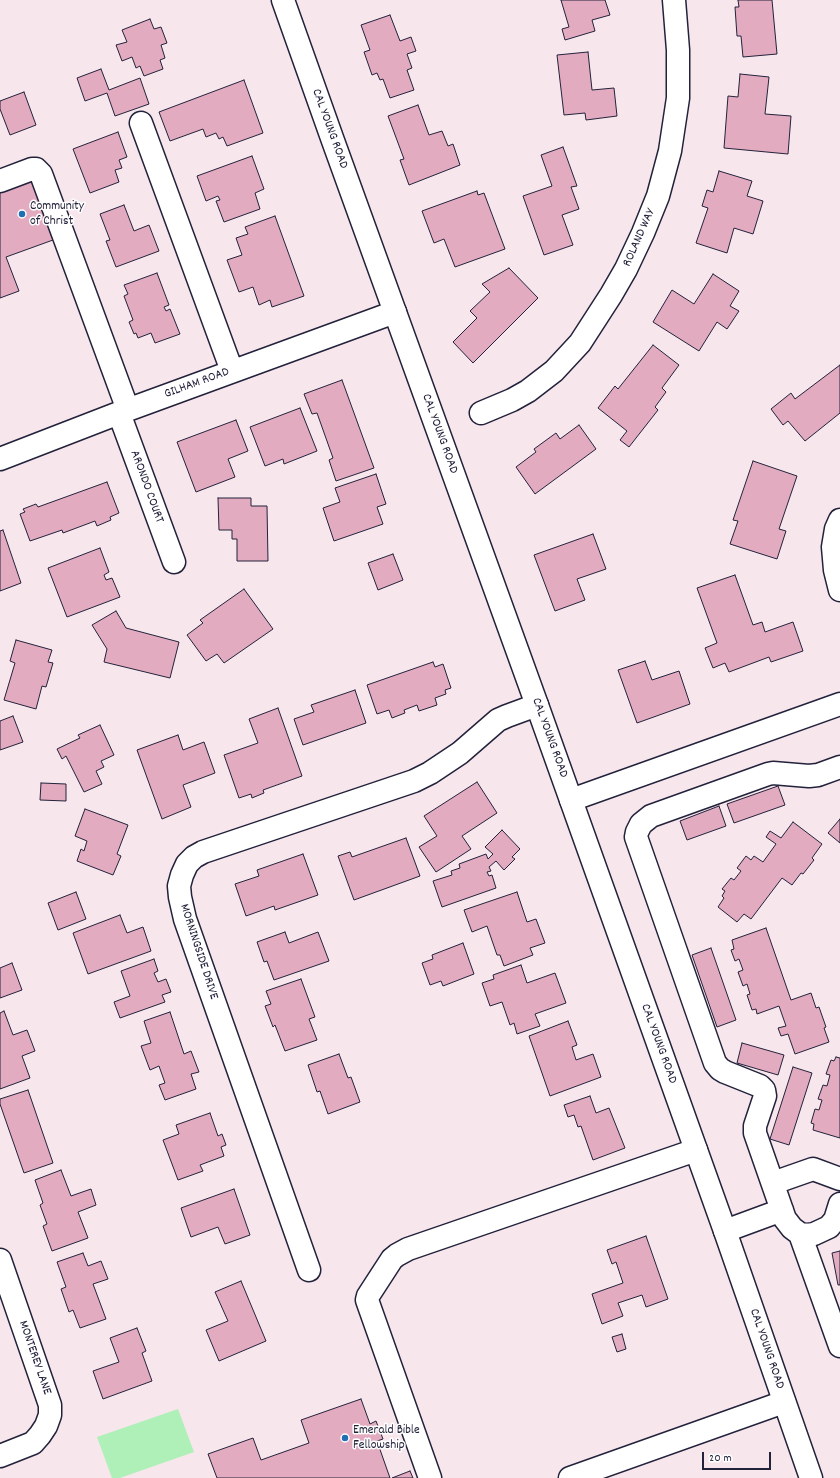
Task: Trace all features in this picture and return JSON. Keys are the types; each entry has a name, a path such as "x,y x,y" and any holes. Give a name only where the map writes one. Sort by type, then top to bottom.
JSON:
{"street":[{"name":"CAL YOUNG ROAD","path":"283,0 725,1231 811,1478"},
{"name":"ROLAND WAY","path":"481,413 512,400 528,391 554,371 580,343 626,270 658,196 670,150 678,98 678,50 674,0"},
{"path":"141,123 232,371"},
{"name":"ARONDO COURT","path":"0,181 32,169 36,169 41,174 174,562"},
{"name":"GILHAM ROAD","path":"0,459 123,411 395,312"},
{"path":"840,520 836,529 833,547 835,570 840,590"},
{"path":"571,800 840,704"},
{"name":"MORNINGSIDE DRIVE","path":"308,1270 185,920 180,897 182,875 187,864 194,857 203,852 414,781 454,758 498,720 537,705"},
{"path":"839,1340 800,1234 786,1222 754,1130 765,1096 764,1090 760,1086 720,1069 714,1060 637,842 637,832 644,821 651,816 768,774 773,773 809,776 818,775 840,767"},
{"path":"430,1478 367,1300 368,1296 392,1260 397,1255 408,1249 696,1150"},
{"path":"773,1183 813,1169 840,1179"},
{"path":"800,1234 814,1234 829,1227 835,1220 840,1204"},
{"path":"725,1231 782,1210"},
{"name":"MONTEREY LANE","path":"0,1260 50,1405 50,1416 46,1426 33,1443 0,1456"},
{"path":"570,1478 784,1402"}],"green space":[{"path":"178,1409 194,1452 120,1478 112,1478 97,1437"}],"building":[{"path":"561,0 605,0 610,15 592,20 595,31 565,40 562,29 569,27"},
{"path":"738,0 772,0 777,54 743,57 741,36 737,36 735,7 739,7"},
{"path":"390,15 400,41 411,37 416,51 407,54 412,68 407,70 414,90 390,98 383,79 380,80 377,73 372,75 364,52 370,50 361,25"},
{"path":"150,19 154,29 161,27 167,43 161,45 165,58 160,60 163,69 144,76 140,66 136,68 132,57 122,61 116,45 127,42 122,30"},
{"path":"588,52 592,90 614,88 617,116 586,120 585,113 564,115 557,55"},
{"path":"101,69 109,90 140,78 149,104 115,116 107,93 85,101 77,78"},
{"path":"740,74 769,77 765,114 791,116 788,154 724,148 728,96 738,97"},
{"path":"244,80 263,133 227,146 223,137 219,139 216,133 206,137 203,129 170,141 159,112"},
{"path":"24,92 36,125 10,135 0,109 0,101"},
{"path":"418,105 429,135 442,131 448,146 453,144 460,165 409,185 400,160 404,159 388,116"},
{"path":"118,132 127,157 119,160 122,168 115,170 119,182 90,193 73,149"},
{"path":"563,147 577,186 571,187 579,209 562,215 573,245 544,255 523,196 552,186 541,155"},
{"path":"252,156 264,189 255,193 260,209 224,222 216,201 220,200 218,196 206,201 197,176"},
{"path":"719,171 752,181 747,196 763,201 753,234 734,228 727,253 696,243 708,208 702,206 707,190 713,192"},
{"name":"Community of Christ","path":"30,177 53,240 6,257 19,291 0,298 0,188"},
{"path":"477,191 478,195 484,193 505,249 455,267 444,239 434,243 422,211"},
{"path":"124,205 134,231 149,225 159,251 116,267 106,241 110,240 100,214"},
{"path":"275,216 304,296 272,307 270,300 259,305 253,287 239,292 227,260 242,255 236,238 248,234 245,227"},
{"path":"509,268 538,298 473,363 453,342 477,318 470,311 490,292 482,284"},
{"path":"157,273 169,305 164,307 166,311 170,309 180,334 155,343 151,333 138,338 136,333 134,334 129,322 133,320 124,296 128,294 124,285"},
{"path":"713,274 739,291 730,306 739,311 727,329 717,322 699,351 653,322 672,290 694,304"},
{"path":"653,345 679,365 662,388 666,392 655,407 658,410 629,447 620,440 627,431 598,408 615,386 618,389"},
{"path":"840,365 840,413 805,441 788,421 783,425 771,409 791,393 795,399"},
{"path":"342,380 374,468 336,481 329,460 333,458 317,413 312,414 304,394"},
{"path":"300,408 317,451 284,464 283,459 265,466 250,427"},
{"path":"236,420 248,451 228,459 235,477 196,492 177,442"},
{"path":"579,425 596,449 535,494 516,467 536,452 534,449 556,433 560,439"},
{"path":"753,461 797,476 779,529 786,531 777,559 730,544 738,521 733,520"},
{"path":"376,474 386,504 377,507 383,524 334,541 323,508 340,502 335,488"},
{"path":"107,482 119,513 110,517 111,520 97,526 95,521 63,533 62,530 30,541 20,514 25,512 23,509 36,504 38,507"},
{"path":"218,498 251,498 251,506 267,506 268,561 237,561 237,539 232,539 232,530 219,530"},
{"path":"3,530 21,583 0,591 0,531"},
{"path":"593,534 606,569 577,579 585,600 555,611 534,555"},
{"path":"100,548 109,572 104,575 106,580 112,578 120,597 67,617 48,568"},
{"path":"393,554 403,580 378,590 368,563"},
{"path":"735,575 753,625 762,622 765,632 793,622 803,651 771,662 769,657 729,672 725,663 713,668 705,648 717,643 697,588"},
{"path":"244,589 273,629 224,663 217,654 206,661 187,635 203,623 200,620"},
{"path":"116,611 126,628 179,642 170,678 104,662 107,649 92,625"},
{"path":"16,640 52,650 48,662 53,663 46,687 42,686 36,709 4,700 15,663 10,661"},
{"path":"645,661 652,680 679,671 690,704 637,723 618,670"},
{"path":"433,662 435,667 443,664 451,688 445,690 446,694 435,698 437,705 419,711 417,705 404,710 405,713 392,718 389,710 377,714 367,685"},
{"path":"355,690 366,723 303,745 294,719 314,712 311,705"},
{"path":"278,708 302,776 263,790 264,793 252,798 251,794 239,798 224,755 258,743 249,719"},
{"path":"13,716 23,742 0,750 0,721"},
{"path":"100,725 114,755 101,761 104,767 96,771 102,784 84,792 66,756 62,759 57,749 80,738 78,735"},
{"path":"178,735 183,750 204,742 215,773 183,785 191,807 162,819 137,750"},
{"path":"477,782 497,813 462,836 471,849 436,872 419,847 437,836 424,816"},
{"path":"41,783 66,784 66,801 40,800"},
{"path":"778,786 785,805 734,823 727,804"},
{"path":"719,806 726,826 687,840 680,821"},
{"path":"85,809 128,825 117,854 121,856 113,875 77,861 81,849 84,851 87,841 75,836"},
{"path":"840,819 840,843 828,833"},
{"path":"793,822 822,844 812,858 814,860 792,885 782,878 751,919 744,914 737,922 718,907 724,898 722,896 725,891 722,889 731,878 734,880 741,871 737,868 746,856 751,860 754,856 763,862 776,844 766,837 770,831 781,838"},
{"path":"502,830 520,849 512,857 515,859 504,870 496,861 489,867 491,871 487,872 489,876 492,875 496,888 442,907 433,881 452,875 451,871 460,868 459,864 486,854 488,859 493,854 485,847"},
{"path":"406,838 420,876 354,900 338,856 350,852 352,857"},
{"path":"303,854 318,895 275,910 274,906 246,916 235,884 259,876 257,870"},
{"path":"76,892 86,919 58,930 48,903"},
{"path":"517,892 527,922 536,919 545,943 530,948 533,955 504,966 500,955 497,955 487,926 472,932 464,910"},
{"path":"120,915 127,933 143,927 151,951 88,974 73,933"},
{"path":"766,928 791,1000 811,993 816,1008 819,1007 826,1027 824,1028 829,1042 795,1054 788,1034 781,1036 778,1028 786,1026 779,1006 757,1014 756,1009 752,1010 747,995 750,994 747,984 743,986 738,972 743,970 739,959 735,961 731,950 734,949 732,940"},
{"path":"285,932 289,943 318,932 329,961 274,980 267,961 264,962 257,942"},
{"path":"463,943 474,974 443,986 441,981 430,985 422,963 433,959 432,955"},
{"path":"711,948 736,1020 717,1027 692,955"},
{"path":"154,959 158,971 154,973 158,982 166,979 171,992 162,995 165,1002 120,1018 114,1002 130,996 121,971"},
{"path":"12,963 22,990 0,998 0,968"},
{"path":"521,965 527,983 555,973 566,1003 535,1014 540,1026 517,1034 514,1023 510,1025 502,1002 490,1006 482,983 494,979 493,975"},
{"path":"301,979 315,1017 309,1019 317,1040 285,1051 275,1025 273,1027 265,1006 271,1004 266,991"},
{"path":"4,1011 13,1035 27,1030 35,1051 22,1056 30,1078 0,1089 0,1013"},
{"path":"170,1012 184,1054 191,1051 199,1072 191,1074 196,1089 165,1100 159,1085 165,1083 159,1066 150,1070 141,1046 151,1043 144,1021"},
{"path":"568,1021 577,1045 572,1047 576,1060 593,1054 601,1077 550,1096 529,1036"},
{"path":"742,1043 784,1055 778,1075 737,1063"},
{"path":"339,1054 348,1078 351,1077 360,1102 328,1114 320,1091 317,1092 308,1065"},
{"path":"836,1057 840,1058 840,1138 813,1130 814,1124 811,1123 815,1109 819,1110 822,1100 818,1099 823,1085 827,1086 830,1075 826,1074 831,1060 834,1061"},
{"path":"793,1067 812,1073 789,1145 770,1139"},
{"path":"28,1090 53,1163 24,1173 0,1104 0,1099"},
{"path":"590,1096 596,1113 609,1108 625,1148 593,1160 581,1126 578,1127 574,1115 568,1117 564,1105"},
{"path":"210,1113 218,1136 222,1134 226,1145 221,1147 224,1156 200,1165 203,1171 178,1180 163,1140 179,1134 176,1125"},
{"path":"61,1170 71,1196 91,1189 96,1205 78,1212 88,1238 52,1251 43,1226 47,1224 40,1205 43,1203 35,1180"},
{"path":"234,1189 250,1235 225,1244 218,1227 191,1237 181,1208"},
{"path":"646,1236 668,1299 646,1307 642,1295 618,1303 623,1316 602,1324 592,1294 623,1283 616,1262 612,1264 607,1250"},
{"path":"840,1251 840,1285 838,1285 832,1253"},
{"path":"83,1253 88,1266 101,1261 108,1279 93,1284 106,1319 80,1328 73,1310 69,1312 61,1289 66,1287 57,1262"},
{"path":"241,1281 266,1341 219,1361 206,1330 228,1321 215,1292"},
{"path":"137,1328 146,1351 142,1353 152,1381 103,1399 93,1371 119,1362 110,1338"},
{"path":"622,1334 626,1349 617,1352 612,1337"},
{"name":"Emerald Bible Fellowship","path":"361,1399 370,1424 376,1421 383,1439 377,1441 390,1478 217,1478 208,1454 253,1438 261,1460 309,1443 301,1420"},
{"name":"Emerald Bible Fellowship","path":"410,1471 413,1478 392,1478"}],"place":[{"name":"Community of Christ","path":"22,214"},
{"name":"Emerald Bible Fellowship","path":"345,1438"}]}
